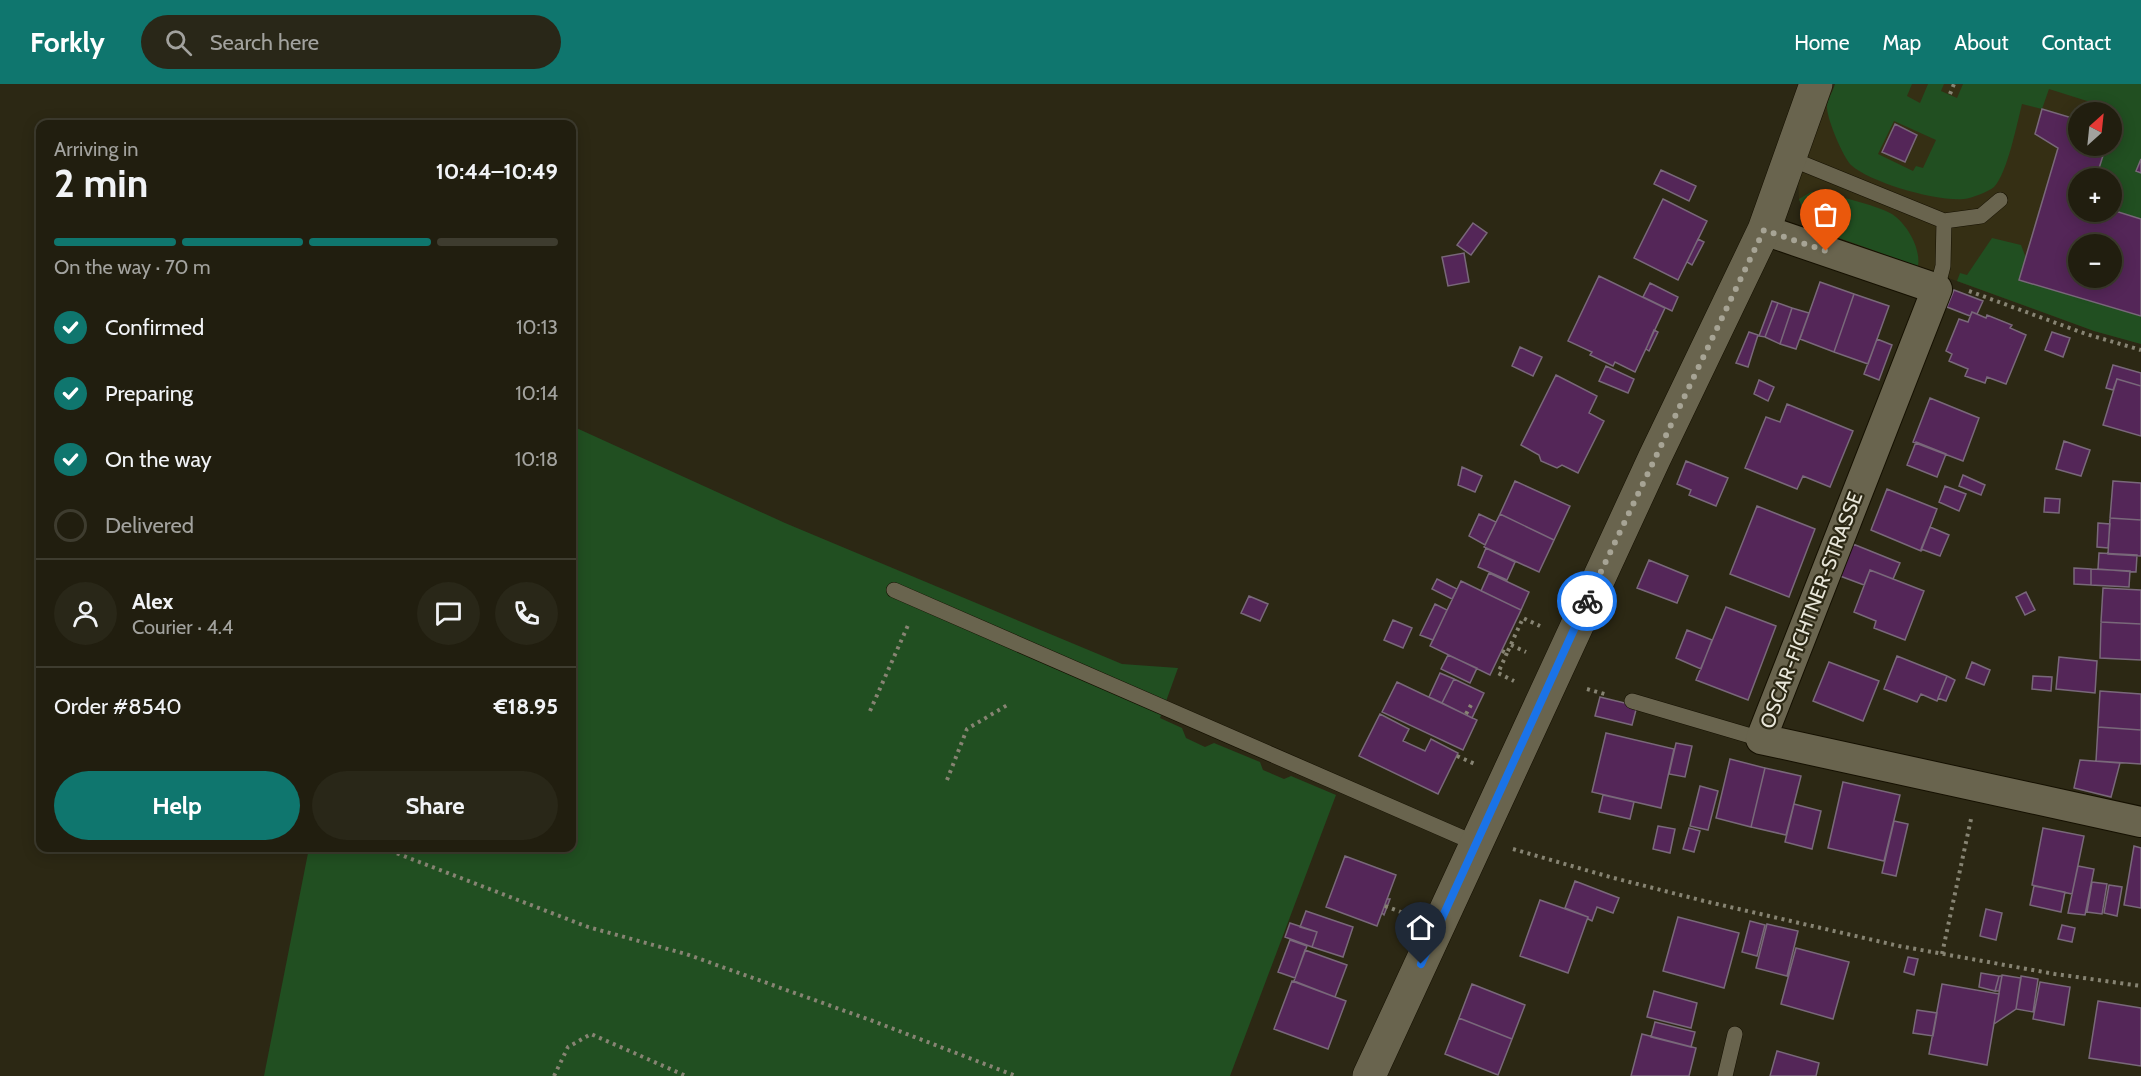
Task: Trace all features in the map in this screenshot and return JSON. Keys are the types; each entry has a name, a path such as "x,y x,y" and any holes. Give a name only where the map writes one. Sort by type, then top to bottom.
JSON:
{"street":[{"path":"1369,1076 1653,459 1764,230 1816,84"},
{"path":"1764,230 1937,290"},
{"name":"OSCAR-FICHTNER-STRASSE","path":"1937,290 1761,739 2141,822"}],"lane":[{"path":"1789,158 1944,221 1981,216 2000,200"},
{"path":"1937,290 1942,266 1944,221"},
{"path":"894,590 1477,844"},
{"path":"1632,700 1761,739"},
{"path":"1725,1076 1735,1034"}],"path":[{"path":"1950,94 1954,84"},
{"path":"1937,290 1951,285 2086,334 2141,350"},
{"path":"870,711 920,601"},
{"path":"1502,651 1507,653 1522,618 1548,630"},
{"path":"1552,677 1571,685 1632,700"},
{"path":"947,780 967,729 1009,704"},
{"path":"1466,714 1471,705"},
{"path":"1942,954 1978,786"},
{"path":"1477,844 1520,850 1610,877 1704,901 1942,954 2055,974 2141,986"},
{"path":"393,852 588,927 686,954 873,1021 1016,1076"},
{"path":"554,1076 567,1047 591,1034 686,1076"}],"shaded area":[{"path":"1835,84 2141,84 2141,344 2094,331 1822,232 1806,220 1799,199 1798,179"}],"green space":[{"path":"1835,84 1912,84 1907,96 1920,103 1928,84 1944,84 1941,91 1957,98 1963,84 2141,84 2141,159 2136,171 2141,173 2141,219 2122,213 2122,168 2099,168 2103,156 2122,156 2122,102 2090,102 2049,89 2042,109 2022,104 1999,181 1984,193 1964,199 1938,197 1905,190 1873,178 1851,165 1829,119 1828,103","holes":["1894,121 1936,140 1923,168 1916,166 1913,171 1878,154"]},
{"path":"1811,192 1828,194 1876,207 1898,218 1915,244 1918,266 1822,232 1806,220 1799,199"},
{"path":"1992,238 2021,245 2026,258 2068,279 2068,288 2085,288 2141,316 2141,344 2094,331 1957,281 1960,273 1967,275"},
{"path":"576,428 785,523 1122,664 1178,668 1160,718 1182,728 1186,738 1205,747 1214,743 1260,762 1263,770 1284,779 1291,776 1336,795 1230,1076 264,1076 308,852 576,852"}],"building":[{"path":"2042,109 2068,117 2068,156 2103,156 2099,168 2068,168 2068,222 2122,222 2122,213 2141,219 2141,316 2019,280 2058,148 2035,134"},
{"path":"1895,124 1917,135 1905,162 1882,152"},
{"path":"2141,159 2141,173 2136,171"},
{"path":"1661,170 1696,186 1689,201 1654,184"},
{"path":"1663,199 1707,221 1678,280 1634,258"},
{"path":"1473,223 1487,233 1471,255 1457,245"},
{"path":"1698,239 1704,242 1692,265 1687,262"},
{"path":"1464,253 1469,282 1448,286 1442,257"},
{"path":"1599,276 1665,308 1635,372 1615,362 1613,366 1590,355 1592,352 1568,341"},
{"path":"1820,282 1854,294 1834,352 1800,339"},
{"path":"1650,283 1678,297 1672,311 1643,297"},
{"path":"1954,290 1983,301 1977,314 1972,312 1970,316 1947,307"},
{"path":"1854,294 1889,306 1868,364 1834,352"},
{"path":"1772,301 1778,303 1765,337 1759,336"},
{"path":"1778,303 1792,308 1780,344 1765,337"},
{"path":"1792,308 1809,313 1796,349 1780,344"},
{"path":"1972,312 2012,325 2010,328 2026,335 2006,384 1987,377 1985,383 1965,376 1968,369 1949,361 1952,354 1946,351 1959,319 1968,322"},
{"path":"1654,330 1658,332 1649,351 1646,349"},
{"path":"1749,332 1758,335 1748,367 1736,363"},
{"path":"2052,332 2070,338 2063,357 2045,350"},
{"path":"1877,339 1892,345 1879,380 1864,374"},
{"path":"1520,347 1542,357 1533,376 1512,366"},
{"path":"2113,365 2141,373 2141,386 2117,379 2113,390 2106,388"},
{"path":"1606,366 1634,379 1628,393 1599,381"},
{"path":"1556,375 1597,396 1589,413 1604,421 1578,473 1562,465 1557,468 1541,461 1539,455 1521,445"},
{"path":"2117,379 2141,386 2141,436 2103,425"},
{"path":"1759,380 1774,387 1768,401 1754,394"},
{"path":"1930,398 1979,418 1963,461 1913,442"},
{"path":"1787,404 1853,431 1830,487 1803,476 1797,489 1745,468 1766,417 1780,422"},
{"path":"2064,441 2090,450 2081,476 2056,469"},
{"path":"1916,442 1946,454 1937,477 1907,465"},
{"path":"1686,461 1728,478 1716,506 1689,495 1691,490 1677,484"},
{"path":"1462,467 1482,476 1475,492 1458,485"},
{"path":"1963,475 1985,485 1981,495 1959,486"},
{"path":"1515,481 1570,506 1554,540 1500,514"},
{"path":"2113,481 2141,483 2141,520 2110,518"},
{"path":"1945,486 1966,494 1959,511 1939,502"},
{"path":"1887,489 1937,509 1921,551 1871,530"},
{"path":"2045,498 2060,499 2059,513 2044,512"},
{"path":"1757,506 1815,529 1789,597 1730,574"},
{"path":"1479,514 1496,522 1485,545 1469,536"},
{"path":"1500,514 1554,540 1539,572 1484,547"},
{"path":"2110,518 2141,520 2141,556 2108,554"},
{"path":"2098,523 2110,524 2108,548 2097,547"},
{"path":"1930,527 1949,535 1940,556 1921,549"},
{"path":"1853,544 1900,563 1893,579 1870,570 1864,585 1840,576"},
{"path":"1486,548 1515,562 1507,580 1478,567"},
{"path":"2099,553 2137,555 2136,572 2098,569"},
{"path":"1649,560 1688,576 1677,603 1637,588"},
{"path":"2074,568 2091,569 2091,585 2074,584"},
{"path":"2091,569 2130,571 2129,587 2091,585"},
{"path":"1870,570 1924,591 1905,640 1874,628 1876,621 1854,612"},
{"path":"1489,573 1529,592 1521,610 1481,591"},
{"path":"1437,579 1457,589 1452,599 1432,589"},
{"path":"1461,581 1521,610 1490,675 1430,646"},
{"path":"2103,588 2141,590 2141,624 2101,622"},
{"path":"2026,592 2035,610 2025,615 2016,597"},
{"path":"1249,596 1268,604 1260,621 1241,613"},
{"path":"1435,604 1447,610 1433,640 1420,635"},
{"path":"1726,607 1776,626 1748,700 1696,680"},
{"path":"1393,620 1412,628 1403,648 1384,640"},
{"path":"2101,622 2141,624 2141,660 2100,658"},
{"path":"1687,630 1712,640 1701,669 1676,658"},
{"path":"1448,655 1477,668 1470,683 1441,669"},
{"path":"1897,656 1947,676 1937,701 1921,694 1917,702 1884,689"},
{"path":"2059,657 2097,661 2095,693 2056,689"},
{"path":"1829,662 1879,681 1863,721 1813,701"},
{"path":"1972,662 1990,670 1984,685 1966,678"},
{"path":"1440,673 1454,679 1442,703 1429,697"},
{"path":"1947,676 1955,680 1946,701 1938,698"},
{"path":"2033,676 2052,677 2051,691 2032,689"},
{"path":"1454,679 1484,693 1472,718 1442,703"},
{"path":"1397,682 1477,720 1463,750 1382,712"},
{"path":"2100,691 2141,694 2141,730 2098,727"},
{"path":"1600,697 1637,706 1632,725 1595,716"},
{"path":"1380,714 1409,729 1403,741 1425,751 1431,739 1458,753 1438,794 1359,756"},
{"path":"2098,727 2141,730 2141,764 2096,761"},
{"path":"1606,733 1674,749 1661,808 1592,792"},
{"path":"1676,743 1692,746 1685,777 1669,774"},
{"path":"1730,759 1765,768 1751,827 1716,818"},
{"path":"2080,760 2120,763 2111,797 2074,788"},
{"path":"1765,768 1801,776 1786,835 1751,827"},
{"path":"1843,782 1900,795 1884,861 1828,848"},
{"path":"1700,786 1718,791 1708,830 1690,826"},
{"path":"1603,795 1634,802 1630,819 1599,812"},
{"path":"1794,804 1821,811 1812,849 1785,842"},
{"path":"1894,821 1908,824 1896,876 1882,873"},
{"path":"1658,826 1675,829 1670,853 1653,849"},
{"path":"1689,828 1700,831 1694,852 1683,849"},
{"path":"2043,828 2084,836 2072,894 2032,885"},
{"path":"2134,846 2141,848 2141,908 2124,905"},
{"path":"1345,856 1396,875 1377,926 1326,907"},
{"path":"2078,866 2094,869 2085,915 2068,913"},
{"path":"1575,881 1619,898 1613,913 1597,907 1592,921 1588,917 1565,908"},
{"path":"2092,882 2107,884 2102,914 2087,912"},
{"path":"2109,885 2122,887 2117,916 2104,913"},
{"path":"2034,886 2065,892 2061,912 2030,905"},
{"path":"1387,899 1390,899 1384,915 1382,913"},
{"path":"1540,900 1588,917 1568,973 1520,956"},
{"path":"1986,909 2002,913 1996,940 1980,936"},
{"path":"1306,911 1353,927 1343,957 1312,947 1317,932 1300,927"},
{"path":"1678,917 1739,933 1724,988 1663,971"},
{"path":"1750,921 1765,925 1757,956 1742,952"},
{"path":"1290,923 1317,932 1312,947 1285,937"},
{"path":"1767,924 1798,931 1787,976 1756,968"},
{"path":"2062,925 2075,928 2072,942 2058,939"},
{"path":"1290,940 1307,946 1295,978 1278,972"},
{"path":"1796,948 1849,962 1833,1019 1781,1004"},
{"path":"1305,950 1347,965 1335,997 1294,981"},
{"path":"1908,957 1918,959 1914,975 1904,972"},
{"path":"1981,973 1999,976 1995,991 1979,987"},
{"path":"2002,975 2021,978 2016,1009 1994,1024"},
{"path":"1999,976 2002,976 1999,991 1995,991"},
{"path":"2021,976 2038,979 2033,1012 2016,1009"},
{"path":"1292,981 1346,1001 1328,1049 1274,1029"},
{"path":"2040,982 2070,987 2064,1025 2033,1019"},
{"path":"1472,984 1525,1005 1512,1039 1459,1018"},
{"path":"1942,984 1999,994 1987,1065 1929,1054"},
{"path":"1654,991 1697,1003 1691,1028 1647,1017"},
{"path":"2098,1001 2141,1008 2141,1066 2089,1058"},
{"path":"1917,1010 1937,1013 1933,1036 1913,1033"},
{"path":"1459,1018 1512,1039 1498,1075 1445,1054"},
{"path":"1655,1022 1695,1032 1691,1047 1651,1037"},
{"path":"1642,1034 1696,1048 1689,1076 1631,1076"},
{"path":"1777,1051 1819,1063 1816,1076 1770,1076"}],"way so far":[{"path":"1587,601 1764,230 1826,251"}],"route":[{"path":"1421,964 1587,601"}]}
